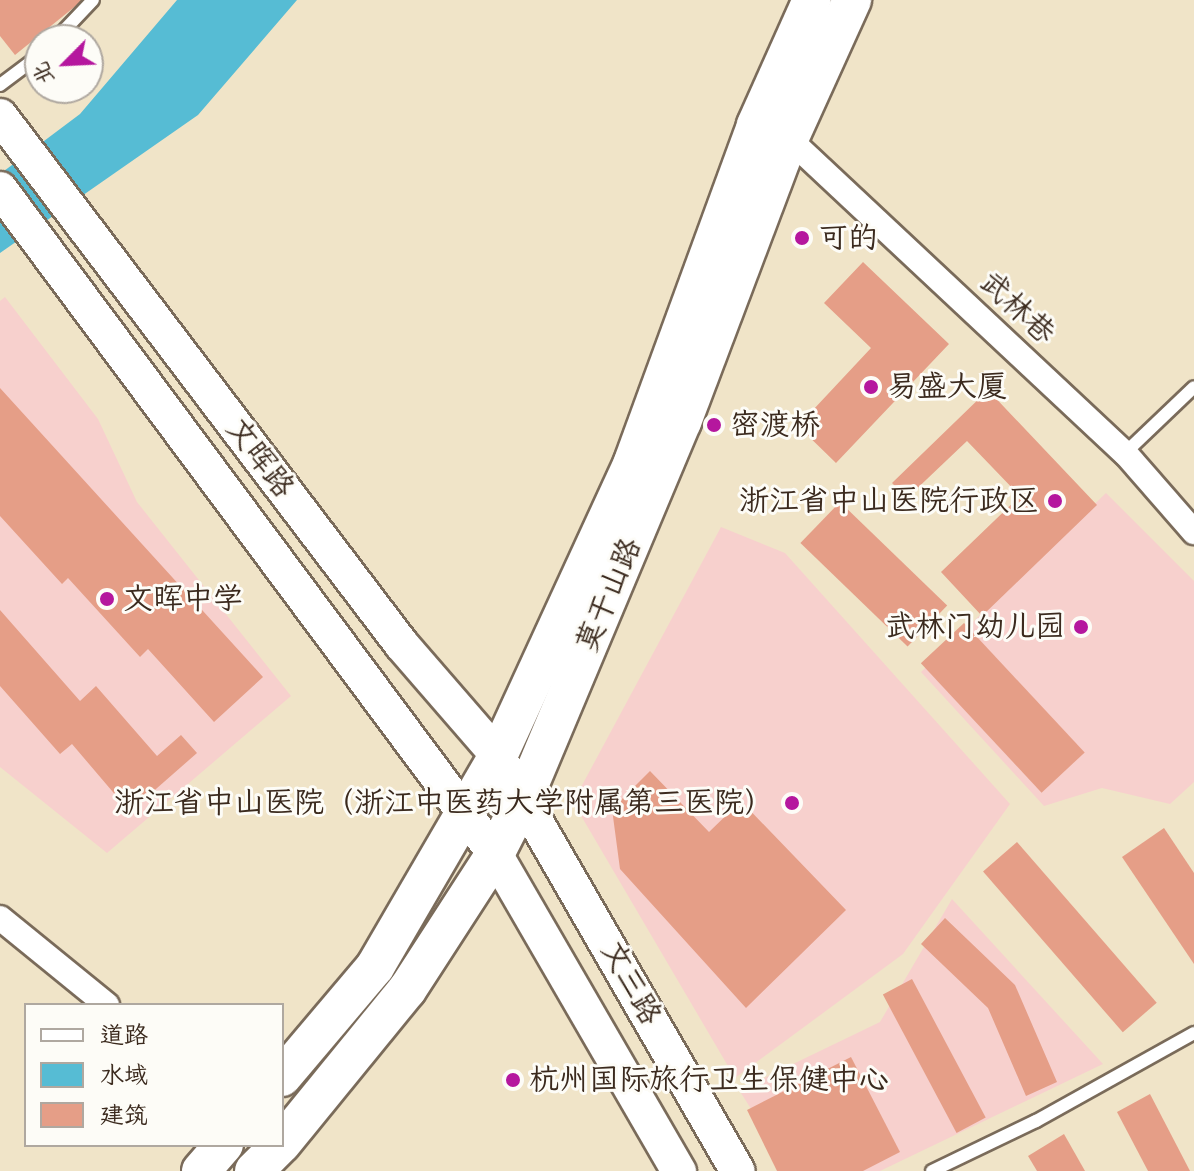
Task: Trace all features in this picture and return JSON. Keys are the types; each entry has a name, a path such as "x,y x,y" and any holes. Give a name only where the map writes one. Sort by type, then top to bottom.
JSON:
{"main road":[{"name":"莫干山路","path":"284,1075 375,967 466,818 498,756 633,462 756,125 812,0"},
{"name":"莫干山路","path":"284,1140 407,990 495,854 525,795 682,422 789,139 852,0"},
{"name":"文晖路","path":"0,116 402,645 498,756 525,795"},
{"name":"文晖路","path":"0,189 495,854"},
{"name":"文三路","path":"525,795 738,1171"},
{"name":"文三路","path":"495,854 679,1171"},
{"path":"201,1171 222,1147"},
{"name":"莫干山路","path":"254,1171 278,1147"}],"street":[{"name":"武林巷","path":"789,139 1125,453 1194,532"},
{"path":"0,918 105,1003"}],"lane":[{"path":"70,24 93,0"},
{"path":"0,85 24,67"},
{"path":"1125,453 1194,387"},
{"path":"932,1171 1036,1121 1194,1033"}],"shaded area":[{"name":"文晖中学","path":"5,297 98,419 137,502 291,696 107,853 0,767 0,301"},
{"name":"武林门幼儿园","path":"1106,493 1194,581 1194,782 1170,804 1102,788 1044,806 921,672"},
{"name":"浙江省中山医院（浙江中医药大学附属第三医院）","path":"721,527 785,553 1010,804 903,954 735,1078 573,802"},
{"path":"952,899 1103,1064 880,1171 791,1171 739,1090 880,1022"}],"water":[{"path":"177,0 297,0 198,115 0,253 0,174 80,114 89,104 104,104 104,86"}],"building":[{"path":"0,0 83,0 53,24 24,24 24,48 15,55 0,36"},
{"name":"易盛大厦","path":"863,262 949,344 836,463 798,426 871,348 824,303"},
{"path":"0,388 263,677 214,722 148,649 140,657 68,578 62,584 0,516"},
{"name":"浙江省中山医院行政区","path":"988,390 1097,505 982,616 941,572 1020,496 967,441 907,498 892,483"},
{"path":"840,502 947,606 908,647 800,543"},
{"path":"0,610 80,701 96,686 157,756 181,735 197,753 140,803 128,789 118,798 72,744 60,754 0,686"},
{"path":"964,623 1085,752 1042,793 921,663"},
{"path":"650,771 709,832 741,801 846,910 746,1008 620,869 612,809"},
{"path":"1164,828 1194,873 1194,964 1122,857"},
{"path":"1017,842 1157,1003 1123,1032 983,872"},
{"path":"945,918 1015,985 1057,1082 1026,1096 988,1008 921,944"},
{"path":"912,979 986,1118 957,1133 883,994"},
{"path":"851,1057 900,1152 863,1171 777,1171 747,1110"},
{"path":"1150,1094 1190,1171 1148,1171 1117,1112"},
{"path":"1064,1134 1085,1171 1037,1171 1028,1156"}],"place":[{"name":"可的","path":"802,238"},
{"name":"易盛大厦","path":"871,387"},
{"name":"密渡桥","path":"714,425"},
{"name":"浙江省中山医院行政区","path":"1055,501"},
{"name":"文晖中学","path":"107,599"},
{"name":"武林门幼儿园","path":"1081,627"},
{"name":"浙江省中山医院（浙江中医药大学附属第三医院）","path":"792,803"},
{"name":"杭州国际旅行卫生保健中心","path":"513,1080"}]}
